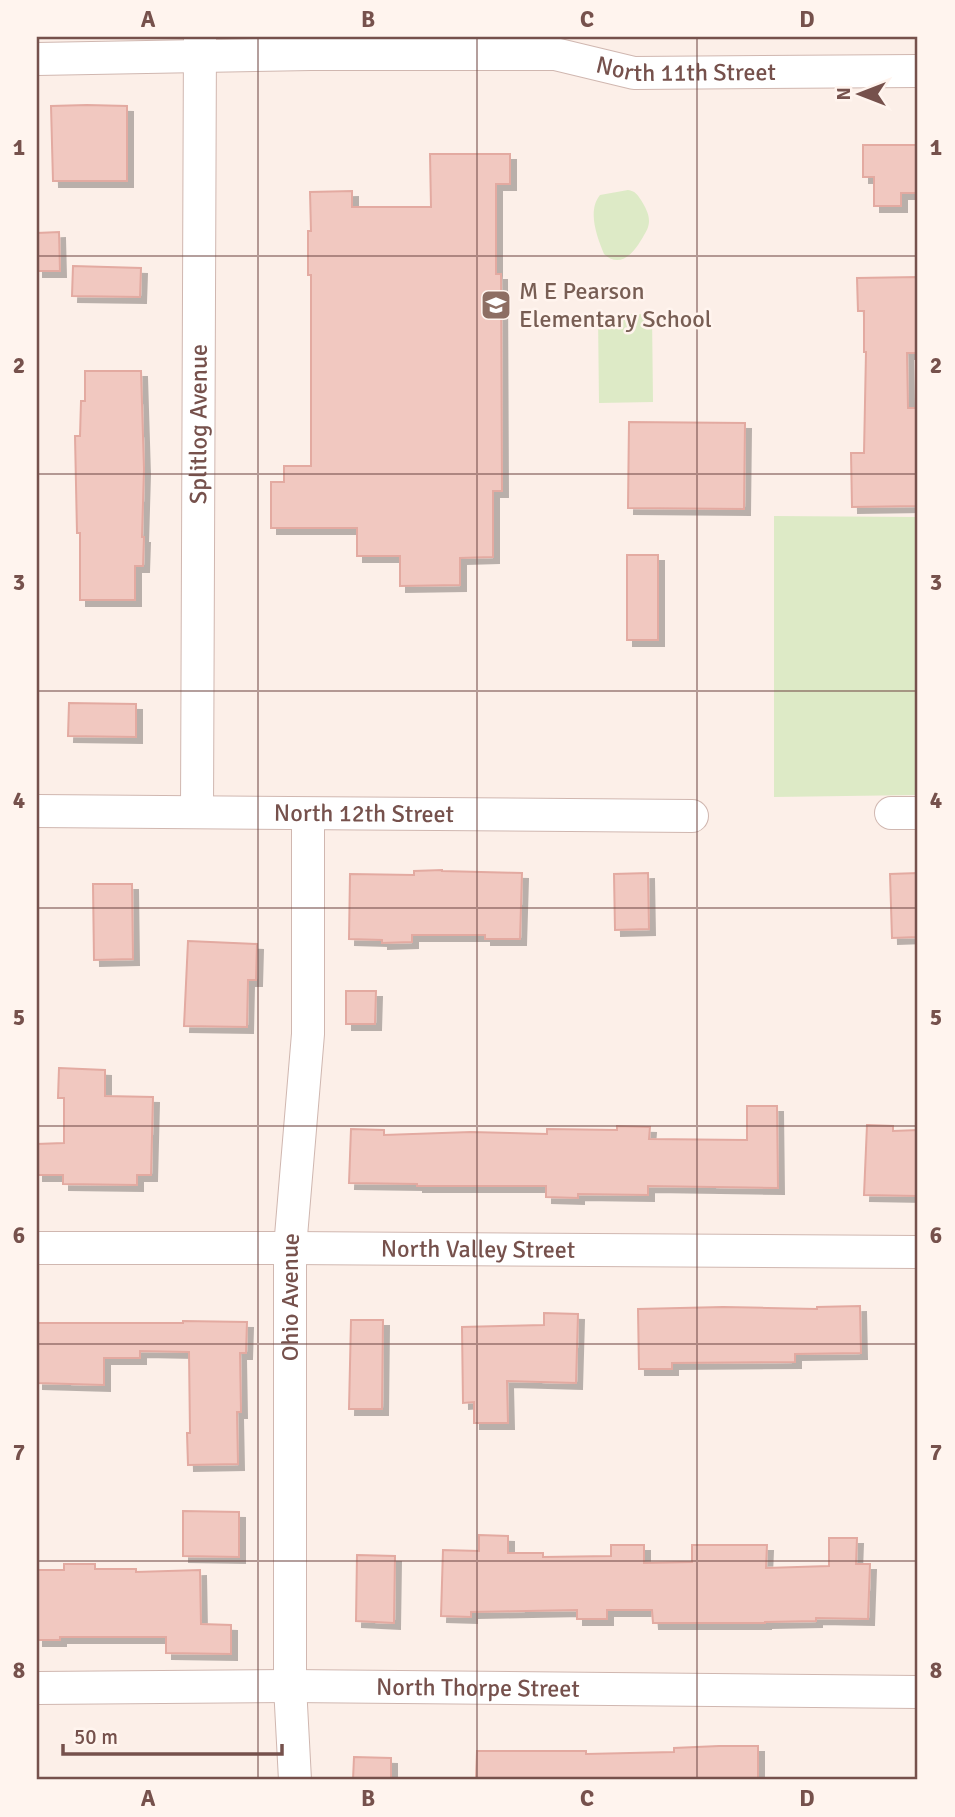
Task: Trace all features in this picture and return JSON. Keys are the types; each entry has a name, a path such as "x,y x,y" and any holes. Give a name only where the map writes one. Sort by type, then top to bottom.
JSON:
{"street":[{"name":"North 11th Street","path":"37,59 200,46 555,54 588,49 634,73 918,71"},
{"name":"Splitlog Avenue","path":"197,812 200,46"},
{"name":"North 12th Street","path":"37,811 692,816"},
{"name":"Ohio Avenue","path":"295,1780 290,1686 290,1248 308,1034 309,814"},
{"name":"North Valley Street","path":"37,1248 918,1252"},
{"name":"North Thorpe Street","path":"37,1688 290,1686 918,1692"}],"green space":[{"path":"628,190 636,193 641,200 648,213 649,223 632,253 616,260 604,254 594,224 594,209 600,195"},
{"path":"652,314 653,402 599,403 598,315"},
{"path":"774,516 918,517 918,795 774,797"}],"building":[{"path":"51,106 127,106 127,181 53,181"},
{"path":"863,145 918,145 918,193 901,193 901,206 874,206 874,177 863,177"},
{"path":"430,154 510,154 510,184 496,184 496,274 501,274 502,491 493,491 493,557 460,558 460,585 400,586 400,556 357,556 357,528 271,528 271,482 284,482 284,466 311,466 311,275 308,275 310,192 352,191 352,207 431,207"},
{"path":"59,232 60,271 37,271 37,233"},
{"path":"73,266 141,268 140,297 72,296"},
{"path":"918,277 917,353 907,353 908,408 918,408 917,506 852,507 851,453 864,453 866,352 864,311 858,311 857,278"},
{"path":"85,371 141,371 144,537 143,566 135,566 135,600 80,600 75,436 80,436 81,401 85,401"},
{"path":"629,422 745,423 744,509 628,508"},
{"path":"627,555 658,555 658,640 627,640"},
{"path":"69,703 136,704 136,737 68,736"},
{"path":"414,871 522,873 520,939 485,939 485,935 412,935 412,942 382,943 382,940 349,939 350,874 414,875"},
{"path":"648,873 649,929 615,930 614,874"},
{"path":"918,873 918,937 892,938 890,874"},
{"path":"93,884 132,884 133,959 94,960"},
{"path":"188,941 257,944 256,980 248,980 247,1027 184,1026"},
{"path":"346,991 376,991 375,1024 346,1024"},
{"path":"59,1068 105,1070 105,1096 153,1097 151,1175 137,1175 137,1185 63,1184 63,1175 37,1175 37,1144 64,1143 64,1098 58,1098"},
{"path":"747,1106 777,1106 778,1188 648,1186 648,1195 578,1194 578,1198 546,1197 546,1186 349,1183 351,1129 384,1130 384,1135 471,1132 547,1134 547,1129 617,1130 617,1126 650,1127 649,1139 747,1140"},
{"path":"867,1125 893,1126 893,1131 918,1130 918,1196 864,1195"},
{"path":"860,1306 861,1353 795,1354 795,1362 672,1363 672,1369 639,1369 638,1309 817,1309"},
{"path":"544,1313 578,1314 576,1383 507,1381 508,1423 474,1423 474,1402 463,1403 462,1327 544,1325"},
{"path":"351,1320 383,1320 382,1409 349,1409"},
{"path":"247,1322 246,1353 240,1353 238,1464 188,1465 189,1352 140,1351 140,1358 104,1358 104,1385 37,1383 37,1323"},
{"path":"183,1511 239,1512 239,1557 183,1556"},
{"path":"479,1535 508,1536 508,1553 543,1553 543,1557 611,1556 611,1545 644,1545 644,1563 692,1562 692,1545 767,1545 766,1568 829,1566 829,1538 857,1538 856,1564 870,1564 868,1619 653,1623 652,1610 607,1610 607,1619 577,1619 577,1610 471,1612 471,1617 441,1616 443,1550 479,1551"},
{"path":"357,1555 395,1556 394,1623 356,1621"},
{"path":"64,1564 95,1564 95,1569 136,1569 136,1572 200,1570 201,1624 231,1625 231,1654 166,1653 166,1637 60,1637 60,1640 37,1640 37,1570 64,1570"},
{"path":"758,1746 758,1780 476,1780 477,1751 586,1751 586,1754 674,1752 674,1748"},
{"path":"354,1757 391,1758 391,1780 353,1780"}],"place":[{"name":"M E Pearson Elementary School","path":"496,305"}]}
